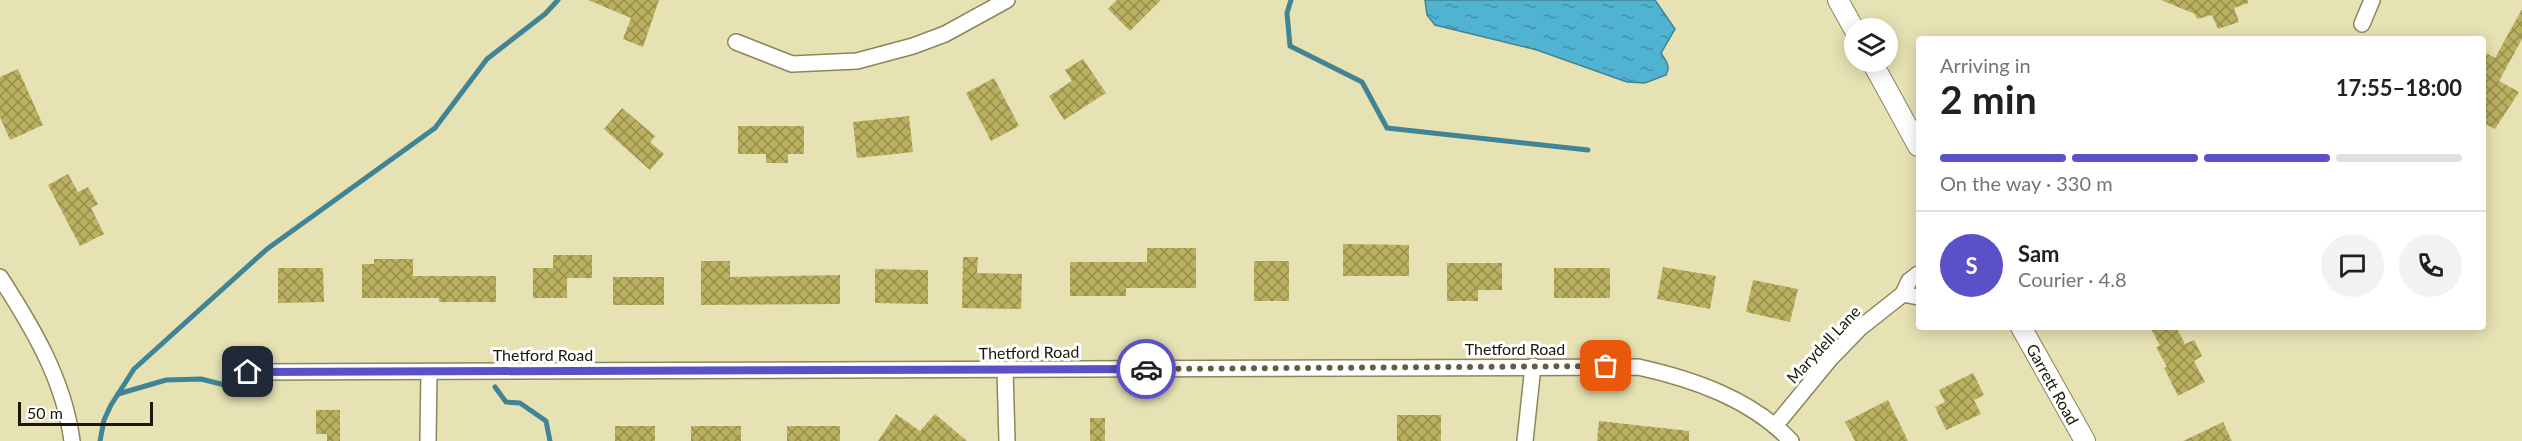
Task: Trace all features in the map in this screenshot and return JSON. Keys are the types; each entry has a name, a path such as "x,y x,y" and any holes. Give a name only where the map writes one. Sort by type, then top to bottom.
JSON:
{"street":[{"path":"735,42 792,64 857,60 913,46 945,34 974,21 1007,0"},
{"path":"1838,0 1848,18"},
{"path":"2362,24 2372,0"},
{"path":"1877,72 1916,142"},
{"name":"Marydell Lane","path":"1775,426 1830,358 1860,328 1911,296 1909,281 1916,276"},
{"path":"0,277 46,355 61,394 72,441"},
{"name":"Garrett Road","path":"2023,330 2085,441"},
{"path":"1525,441 1533,366"},
{"name":"Thetford Road","path":"248,372 1638,367 1671,374 1720,393 1775,426 1791,441"},
{"path":"1005,370 1007,441"},
{"path":"428,441 429,372"}],"water":[{"path":"1425,0 1655,0 1675,29 1661,53 1668,69 1666,75 1645,83 1627,82 1537,50 1435,25 1427,15"}],"building":[{"path":"588,0 659,0 643,47 623,39 631,18"},
{"path":"1117,0 1161,0 1130,31 1108,9"},
{"path":"2161,0 2248,0 2248,3 2234,8 2239,22 2218,29 2212,15 2197,19 2195,14"},
{"path":"2522,9 2522,39 2499,81 2519,92 2495,129 2486,124 2486,53 2495,58"},
{"path":"1083,59 1106,93 1064,120 1049,96 1072,81 1065,70"},
{"path":"18,69 43,125 10,140 0,117 0,77"},
{"path":"994,78 1019,126 991,141 966,93"},
{"path":"622,108 655,136 650,142 664,154 650,170 604,129"},
{"path":"909,116 913,152 857,158 853,122"},
{"path":"738,126 804,126 804,154 788,154 788,163 766,163 766,154 738,154"},
{"path":"68,174 78,192 88,187 98,204 91,208 104,234 80,246 48,185"},
{"path":"1343,244 1409,245 1409,276 1343,276"},
{"path":"1147,248 1196,248 1196,288 1126,288 1126,296 1070,296 1070,262 1147,262"},
{"path":"553,255 592,255 592,278 567,278 567,298 533,298 533,268 553,268"},
{"path":"963,257 978,257 977,273 1022,274 1021,309 962,308"},
{"path":"374,259 413,259 413,276 496,276 496,302 439,302 439,298 362,298 362,264 374,264"},
{"path":"701,261 730,261 730,277 840,275 840,304 701,305"},
{"path":"1254,261 1289,261 1289,301 1254,301"},
{"path":"1447,263 1502,263 1502,290 1478,290 1478,301 1447,301"},
{"path":"1663,267 1716,276 1710,309 1657,299"},
{"path":"278,268 323,268 324,302 278,303"},
{"path":"1554,268 1610,268 1610,298 1554,298"},
{"path":"875,269 928,270 928,304 875,303"},
{"path":"613,277 664,277 664,305 613,305"},
{"path":"1753,280 1798,289 1790,322 1746,312"},
{"path":"2152,330 2178,330 2185,344 2194,340 2202,356 2194,361 2205,382 2178,396 2164,368 2167,367 2156,347 2160,346"},
{"path":"1973,373 1984,395 1974,400 1981,414 1946,430 1935,407 1945,402 1939,390"},
{"path":"1888,400 1908,441 1855,441 1845,422"},
{"path":"316,410 340,410 340,441 327,441 327,434 316,434"},
{"path":"896,414 920,431 935,414 967,441 878,441"},
{"path":"1397,415 1441,415 1441,441 1397,441"},
{"path":"1090,418 1105,418 1105,441 1090,441"},
{"path":"1599,421 1689,431 1689,441 1597,441"},
{"path":"2223,422 2232,441 2183,441"},
{"path":"615,426 655,426 655,441 615,441"},
{"path":"691,426 741,426 741,441 691,441"},
{"path":"787,426 840,426 840,441 787,441"}],"waterway":[{"path":"100,441 104,420 111,405 134,369 267,249 435,128 487,59 545,14 558,0"},
{"path":"1291,0 1287,13 1290,46 1362,82 1387,128 1588,150"},
{"path":"118,394 166,380 201,379 233,387"},
{"path":"495,387 506,402 520,403 546,421 550,441"}],"way so far":[{"path":"1146,369 1606,366"}],"route":[{"path":"248,372 1146,369"}]}
